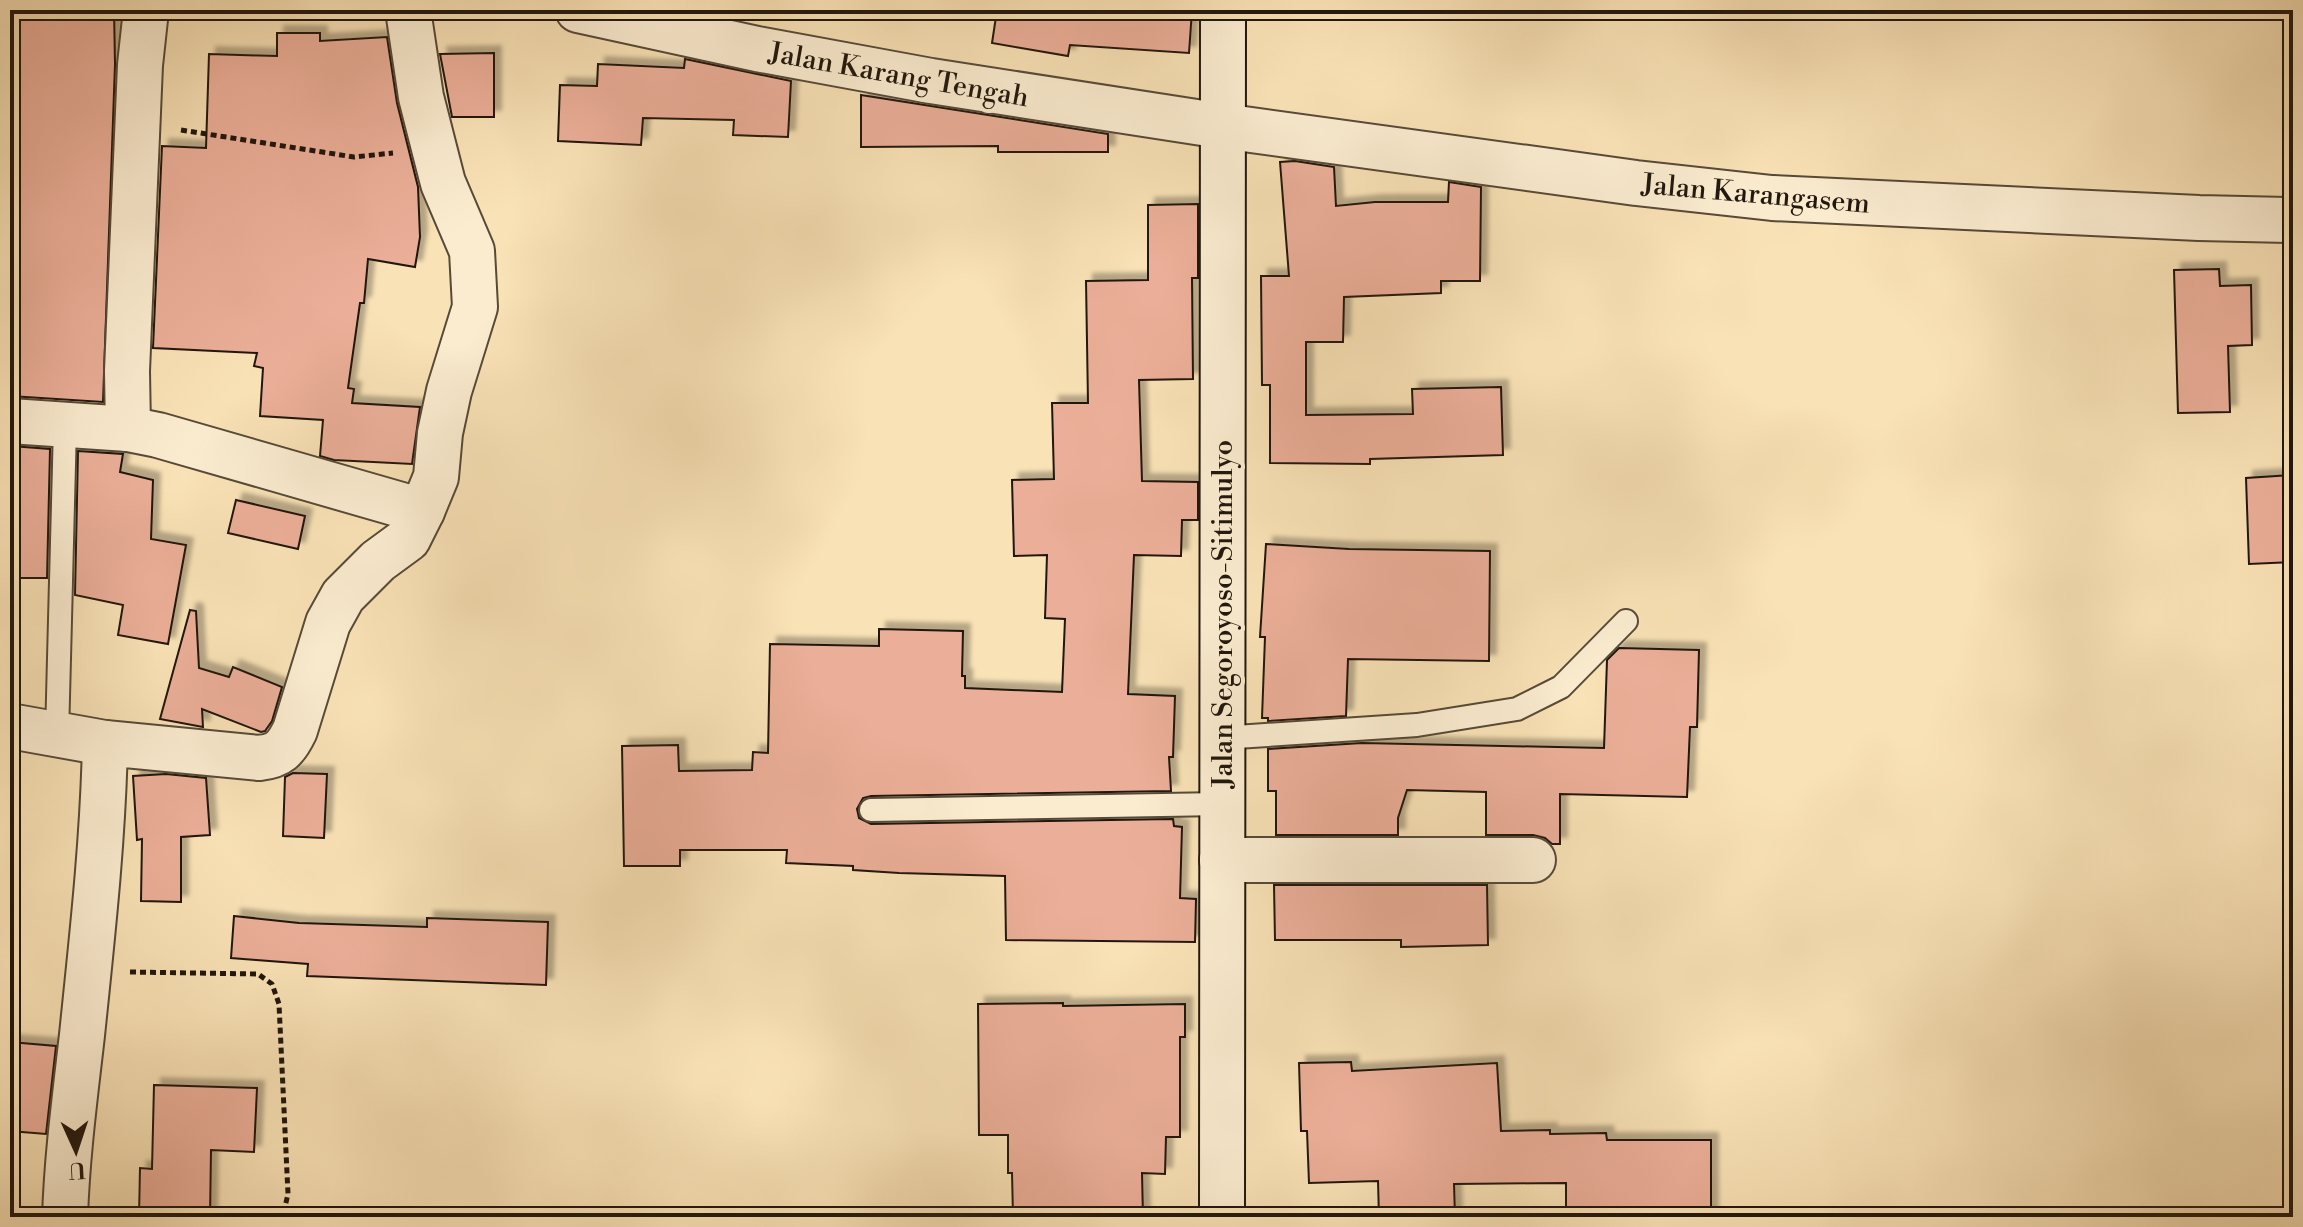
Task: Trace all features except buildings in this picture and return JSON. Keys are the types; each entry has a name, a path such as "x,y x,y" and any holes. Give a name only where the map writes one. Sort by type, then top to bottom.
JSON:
{"street":[{"path":"128,429 127,371 140,65 146,10"},
{"path":"10,726 105,743 259,758 276,756 288,746 295,730 328,623 343,596 378,561 408,539 436,477 440,433 449,391 475,307 472,251 443,183 421,97 408,10"},
{"name":"Jalan Karang Tengah","path":"578,10 757,49 931,81 1222,126"},
{"name":"Jalan Segoroyoso-Sitimulyo","path":"1222,1217 1223,10"},
{"name":"Jalan Karangasem","path":"1222,126 1636,183 1772,198 2183,218 2293,220"},
{"path":"10,421 128,429 422,511"},
{"path":"65,1217 66,1178 89,971 104,795 105,743"},
{"path":"1222,860 1533,860"}],"lane":[{"path":"57,736 65,426"},
{"path":"1221,738 1417,725 1517,709 1561,687 1626,621"},
{"path":"871,810 1221,804"}],"path":[{"path":"138,133 173,129 354,157 434,148"},
{"path":"89,971 258,974 272,984 279,1004 288,1194 284,1211 274,1217"}]}
